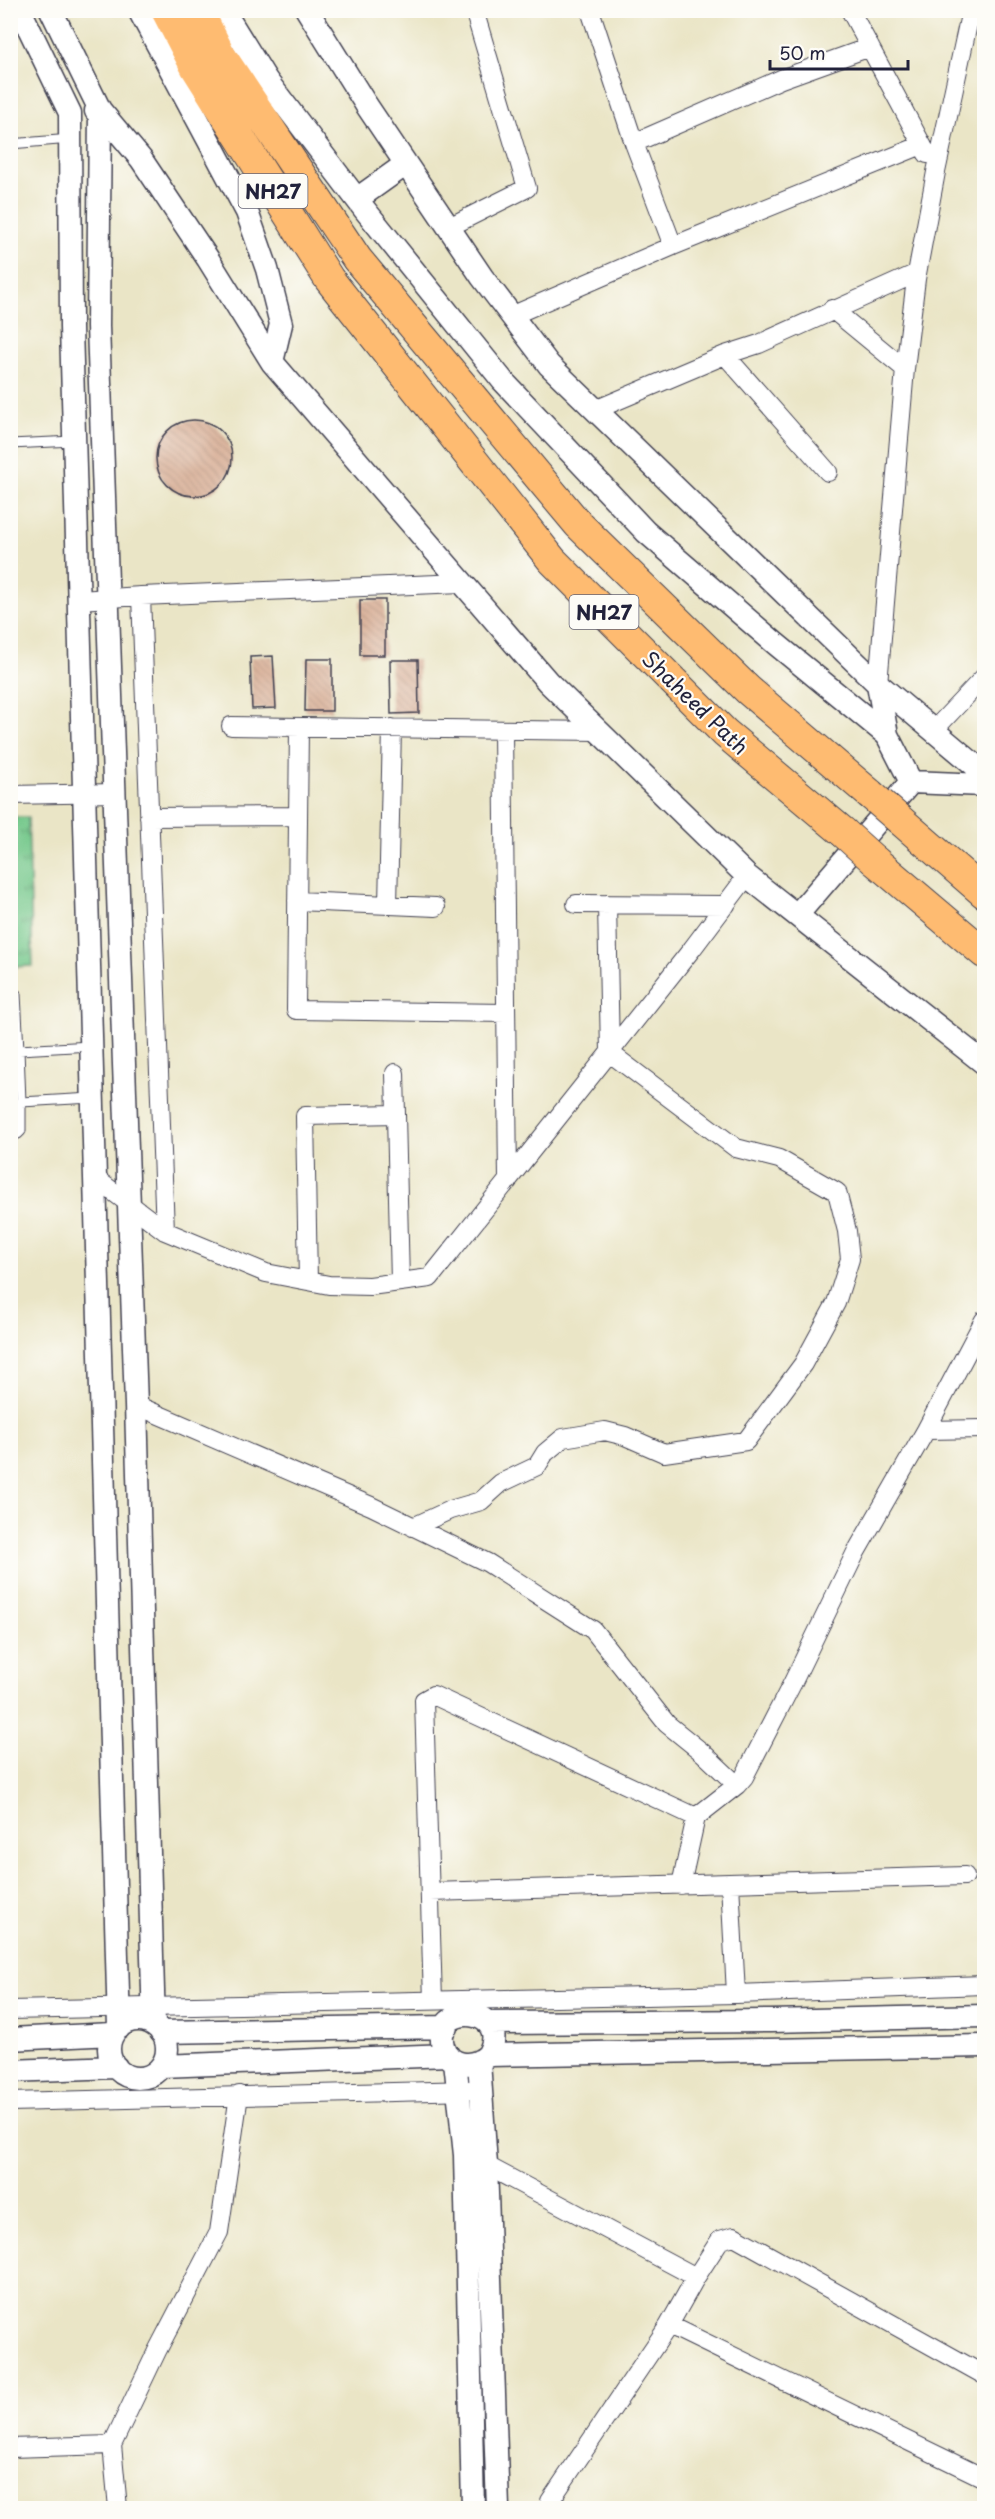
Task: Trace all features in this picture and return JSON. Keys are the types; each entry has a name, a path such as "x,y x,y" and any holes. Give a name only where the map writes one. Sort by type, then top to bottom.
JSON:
{"highway":[{"name":"Shaheed Path","path":"166,10 196,68 329,279 552,560 725,733 984,953"},
{"name":"NH27","path":"198,10 220,54 357,259 578,524 748,690 984,893"}],"street":[{"path":"20,10 70,113 71,327 117,2023 110,2053 116,2067 127,2076 136,2078 146,2077 162,2066 451,2058 466,2065 484,2058 984,2046"},
{"path":"51,10 100,110 141,159 208,259 272,362 548,682 747,876 984,1063"},
{"path":"139,10 247,212 267,269 281,324 272,362"},
{"path":"223,10 267,81 357,199 503,381 639,524 804,667 887,735"},
{"path":"448,227 527,188 474,10"},
{"path":"590,10 633,142 673,246"},
{"path":"850,10 936,172"},
{"path":"911,782 887,735 878,684 905,369 917,273 971,10"},
{"path":"314,13 406,164 448,227 549,365 878,684 984,773"},
{"path":"633,142 781,79 870,47"},
{"path":"70,113 100,110"},
{"path":"100,110 98,326 116,793 156,2021 167,2048 162,2066"},
{"path":"511,316 673,246 922,145"},
{"path":"357,199 406,164"},
{"path":"595,410 725,355 759,344 832,309 917,273"},
{"path":"832,309 905,369"},
{"path":"725,355 828,472"},
{"path":"79,600 462,584"},
{"path":"141,597 165,1231"},
{"path":"804,667 831,639"},
{"path":"933,730 984,677"},
{"path":"231,726 599,731"},
{"path":"299,727 296,1011 506,1013"},
{"path":"388,905 392,728"},
{"path":"503,730 508,1181"},
{"path":"911,782 984,785"},
{"path":"797,915 911,782"},
{"path":"10,795 116,793"},
{"path":"150,817 298,816"},
{"path":"95,1178 165,1231 266,1273 329,1285 370,1286 430,1278 610,1053 747,876"},
{"path":"297,901 436,907"},
{"path":"576,904 726,905"},
{"path":"607,904 610,1053"},
{"path":"413,1527 450,1509 481,1501 501,1484 537,1466 545,1453 563,1438 605,1431 626,1436 664,1453 746,1441 803,1364 836,1303 850,1259 847,1231 837,1192 779,1159 736,1148 610,1053"},
{"path":"395,1073 400,1282"},
{"path":"308,1281 305,1116 396,1114"},
{"path":"681,1885 696,1817 744,1777 856,1552 926,1430 984,1320"},
{"path":"99,1344 134,1344"},
{"path":"136,1405 371,1506 488,1563 593,1630 667,1724 737,1785"},
{"path":"926,1430 984,1429"},
{"path":"433,2001 424,1700 432,1695 696,1817"},
{"path":"430,1892 965,1876"},
{"path":"730,1883 736,1994"},
{"path":"156,2021 433,2001 984,1985"},
{"path":"10,2010 117,2023"},
{"path":"498,2508 476,2160 451,2058 443,2045 442,2037 446,2027 456,2016 473,2014 488,2023 771,2021 984,2016"},
{"path":"10,2039 137,2020 446,2027"},
{"path":"473,2508 476,2160 484,2058 494,2040 488,2023"},
{"path":"10,2071 116,2067"},
{"path":"10,2102 482,2090"},
{"path":"118,2508 112,2445 157,2351 219,2232 239,2095"},
{"path":"476,2160 696,2277"},
{"path":"559,2508 550,2501 669,2325 720,2240 734,2236 984,2375"},
{"path":"669,2325 984,2478"},
{"path":"10,2448 112,2445"}],"lane":[{"path":"10,144 71,139"},
{"path":"10,444 75,441"},
{"path":"10,991 16,994 21,1102 21,1131 10,1135"},
{"path":"19,1050 91,1046"},
{"path":"21,1102 92,1098"}],"green space":[{"path":"11,817 28,817 33,966 11,967"}],"building":[{"path":"194,420 209,423 221,431 229,443 232,458 229,473 221,485 209,493 194,496 179,493 167,485 159,473 156,458 159,443 167,431 179,423"},
{"path":"360,600 385,600 385,655 360,655"},
{"path":"273,656 276,708 252,709 250,657"},
{"path":"306,659 332,659 332,711 305,711"},
{"path":"390,660 418,660 419,713 391,714"}]}
